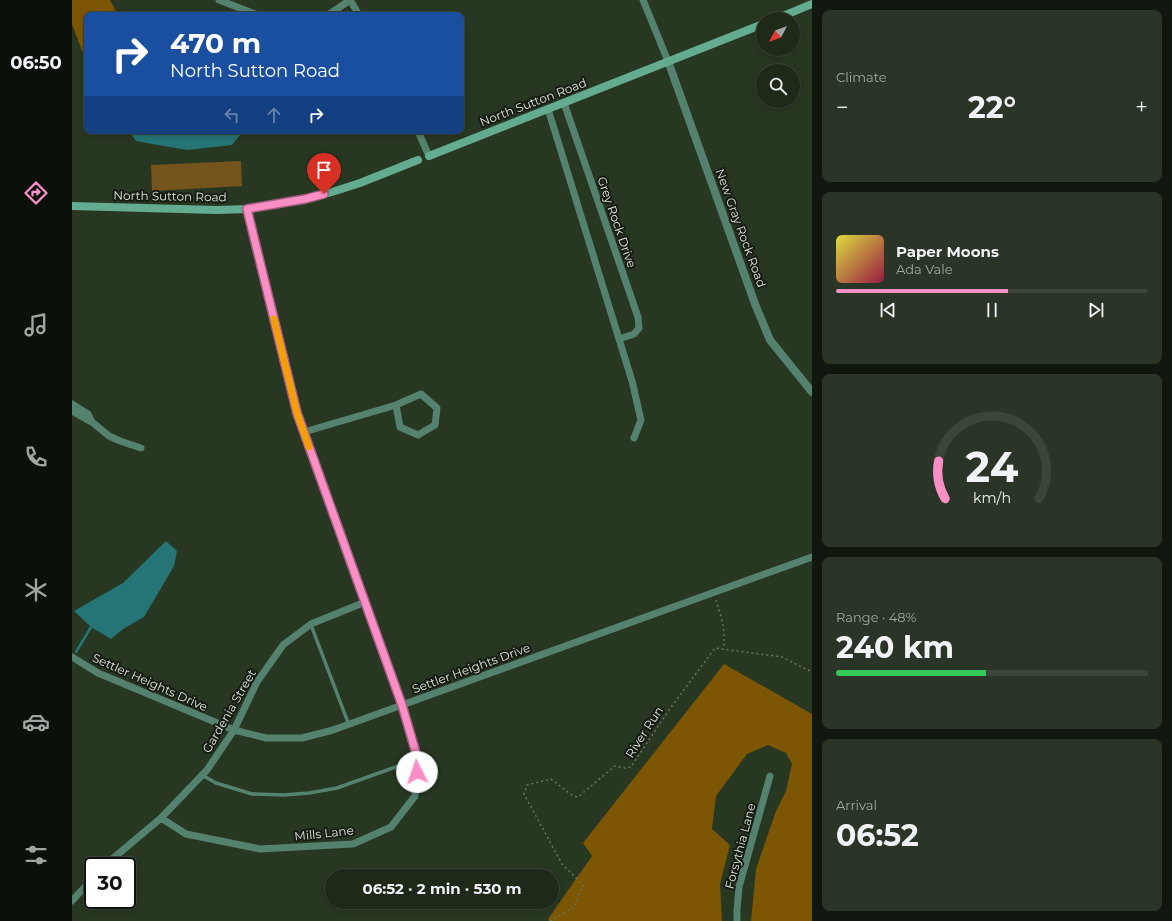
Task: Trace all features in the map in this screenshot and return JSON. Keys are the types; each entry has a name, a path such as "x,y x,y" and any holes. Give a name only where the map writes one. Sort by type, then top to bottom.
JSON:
{"main road":[{"path":"793,12 812,4"},
{"name":"North Sutton Road","path":"429,156 756,27"},
{"name":"North Sutton Road","path":"72,206 217,210 247,209 305,199 332,192 360,183 418,160"}],"street":[{"path":"219,0 250,12"},
{"path":"332,12 350,0 357,12"},
{"path":"643,0 668,61"},
{"name":"New Gray Rock Road","path":"668,61 755,304 770,340 812,392"},
{"name":"Grey Rock Drive","path":"564,103 638,317 639,328 634,334 619,339"},
{"path":"548,109 632,381 641,420 634,438"},
{"path":"419,134 429,156"},
{"name":"North Sutton Road","path":"418,160 429,156"},
{"name":"Mills Lane","path":"160,818 186,834 260,850 353,844 391,827 415,796 418,759 402,705 297,413 247,209"},
{"path":"304,432 396,405 421,394 437,408 436,425 418,435 400,427 396,405"},
{"path":"72,404 86,419 109,436 141,448"},
{"name":"Settler Heights Drive","path":"72,657 98,673 234,730 266,738 302,738 333,730 812,558"},
{"name":"Gardenia Street","path":"114,857 160,818 202,775 234,730 257,682 282,645 311,624 365,602"},
{"name":"Forsythia Lane","path":"737,921 739,887 770,776"},
{"path":"72,902 84,888"}],"lane":[{"path":"311,624 349,724"},
{"path":"202,775 216,783 252,794 309,793 337,788 418,759"}],"path":[{"path":"713,593 721,617 724,635 722,649 782,658 812,672"},
{"name":"River Run","path":"550,921 574,907 583,885 562,864 524,794 527,785 551,779 572,796 578,797 615,766 625,768 631,767 669,710 715,648 722,649"}],"shaded area":[{"path":"72,0 110,0 116,12 84,12 84,56 72,24"},
{"path":"241,161 242,186 152,191 151,165"},
{"path":"724,664 812,714 812,921 751,921 756,869 776,811 786,791 792,764 786,753 768,745 747,754 716,796 712,829 730,845 720,884 722,921 549,921 548,919 555,909 559,909 559,903 592,856 583,843"}],"water":[{"path":"131,134 241,134 232,145 187,150 136,141"},
{"path":"166,541 177,551 174,566 144,617 123,629 111,639 91,627 74,611 123,583"}],"waterway":[{"path":"76,652 91,627"}],"slow traffic":[{"path":"274,319 297,413 309,447"}],"route":[{"path":"324,194 305,199 247,209 297,413 402,705 418,760 417,772"}]}
